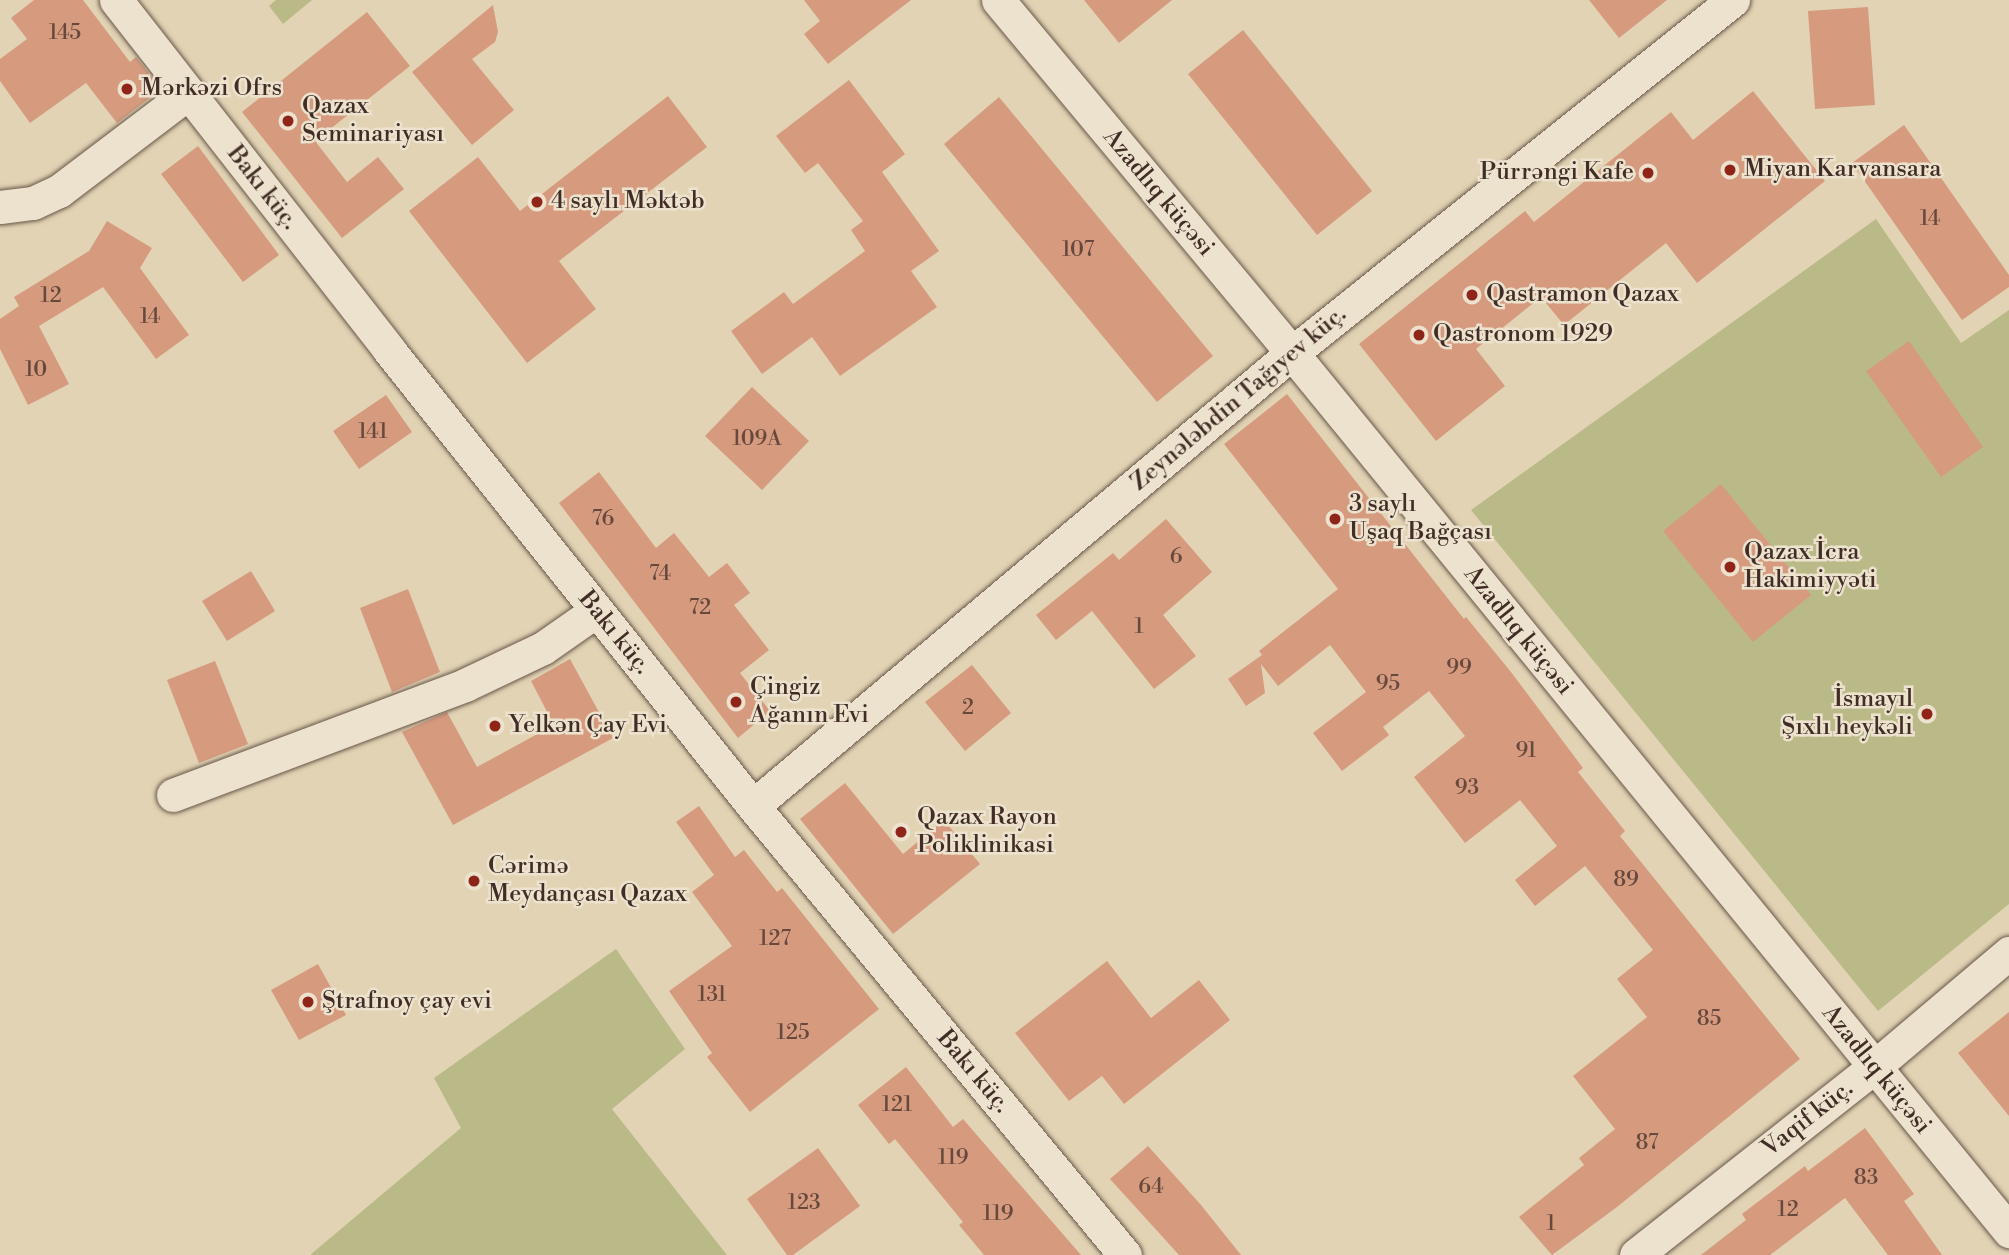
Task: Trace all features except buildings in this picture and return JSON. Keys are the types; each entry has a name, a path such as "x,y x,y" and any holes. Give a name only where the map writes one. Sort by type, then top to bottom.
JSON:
{"street":[{"name":"Bakı küç.","path":"116,0 752,806 1125,1255"},
{"name":"Azadlıq küçəsi","path":"998,0 1292,353 2009,1231"},
{"name":"Zeynələbdin Tağıyev küç.","path":"752,806 1292,353 1733,0"},
{"path":"1,210 33,203 59,191 188,93"},
{"path":"173,795 465,685 542,648 596,611"},
{"name":"Vaqif küç.","path":"1636,1255 1874,1067 2009,953"}],"green space":[{"path":"276,0 312,0 283,24 269,6"},
{"path":"1876,219 1961,343 2009,310 2009,904 1878,1011 1471,510"},
{"path":"616,949 685,1049 612,1109 727,1255 310,1255 461,1128 434,1078"}],"place":[{"name":"Mərkəzi Ofrs","path":"127,89"},
{"name":"Qazax Seminariyası","path":"288,121"},
{"name":"Miyan Karvansara","path":"1730,170"},
{"name":"Pürrəngi Kafe","path":"1648,173"},
{"name":"4 saylı Məktəb","path":"537,202"},
{"name":"Qastramon Qazax","path":"1472,295"},
{"name":"Qastronom 1929","path":"1419,335"},
{"name":"3 saylı Uşaq Bağçası","path":"1335,519"},
{"name":"Qazax İcra Hakimiyyəti","path":"1730,567"},
{"name":"Çingiz Ağanın Evi","path":"736,702"},
{"name":"İsmayıl Şıxlı heykəli","path":"1927,714"},
{"name":"Yelkən Çay Evi","path":"495,726"},
{"name":"Qazax Rayon Poliklinikasi","path":"901,832"},
{"name":"Cərimə Meydançası Qazax","path":"474,881"},
{"name":"Ştrafnoy çay evi","path":"308,1002"}]}
